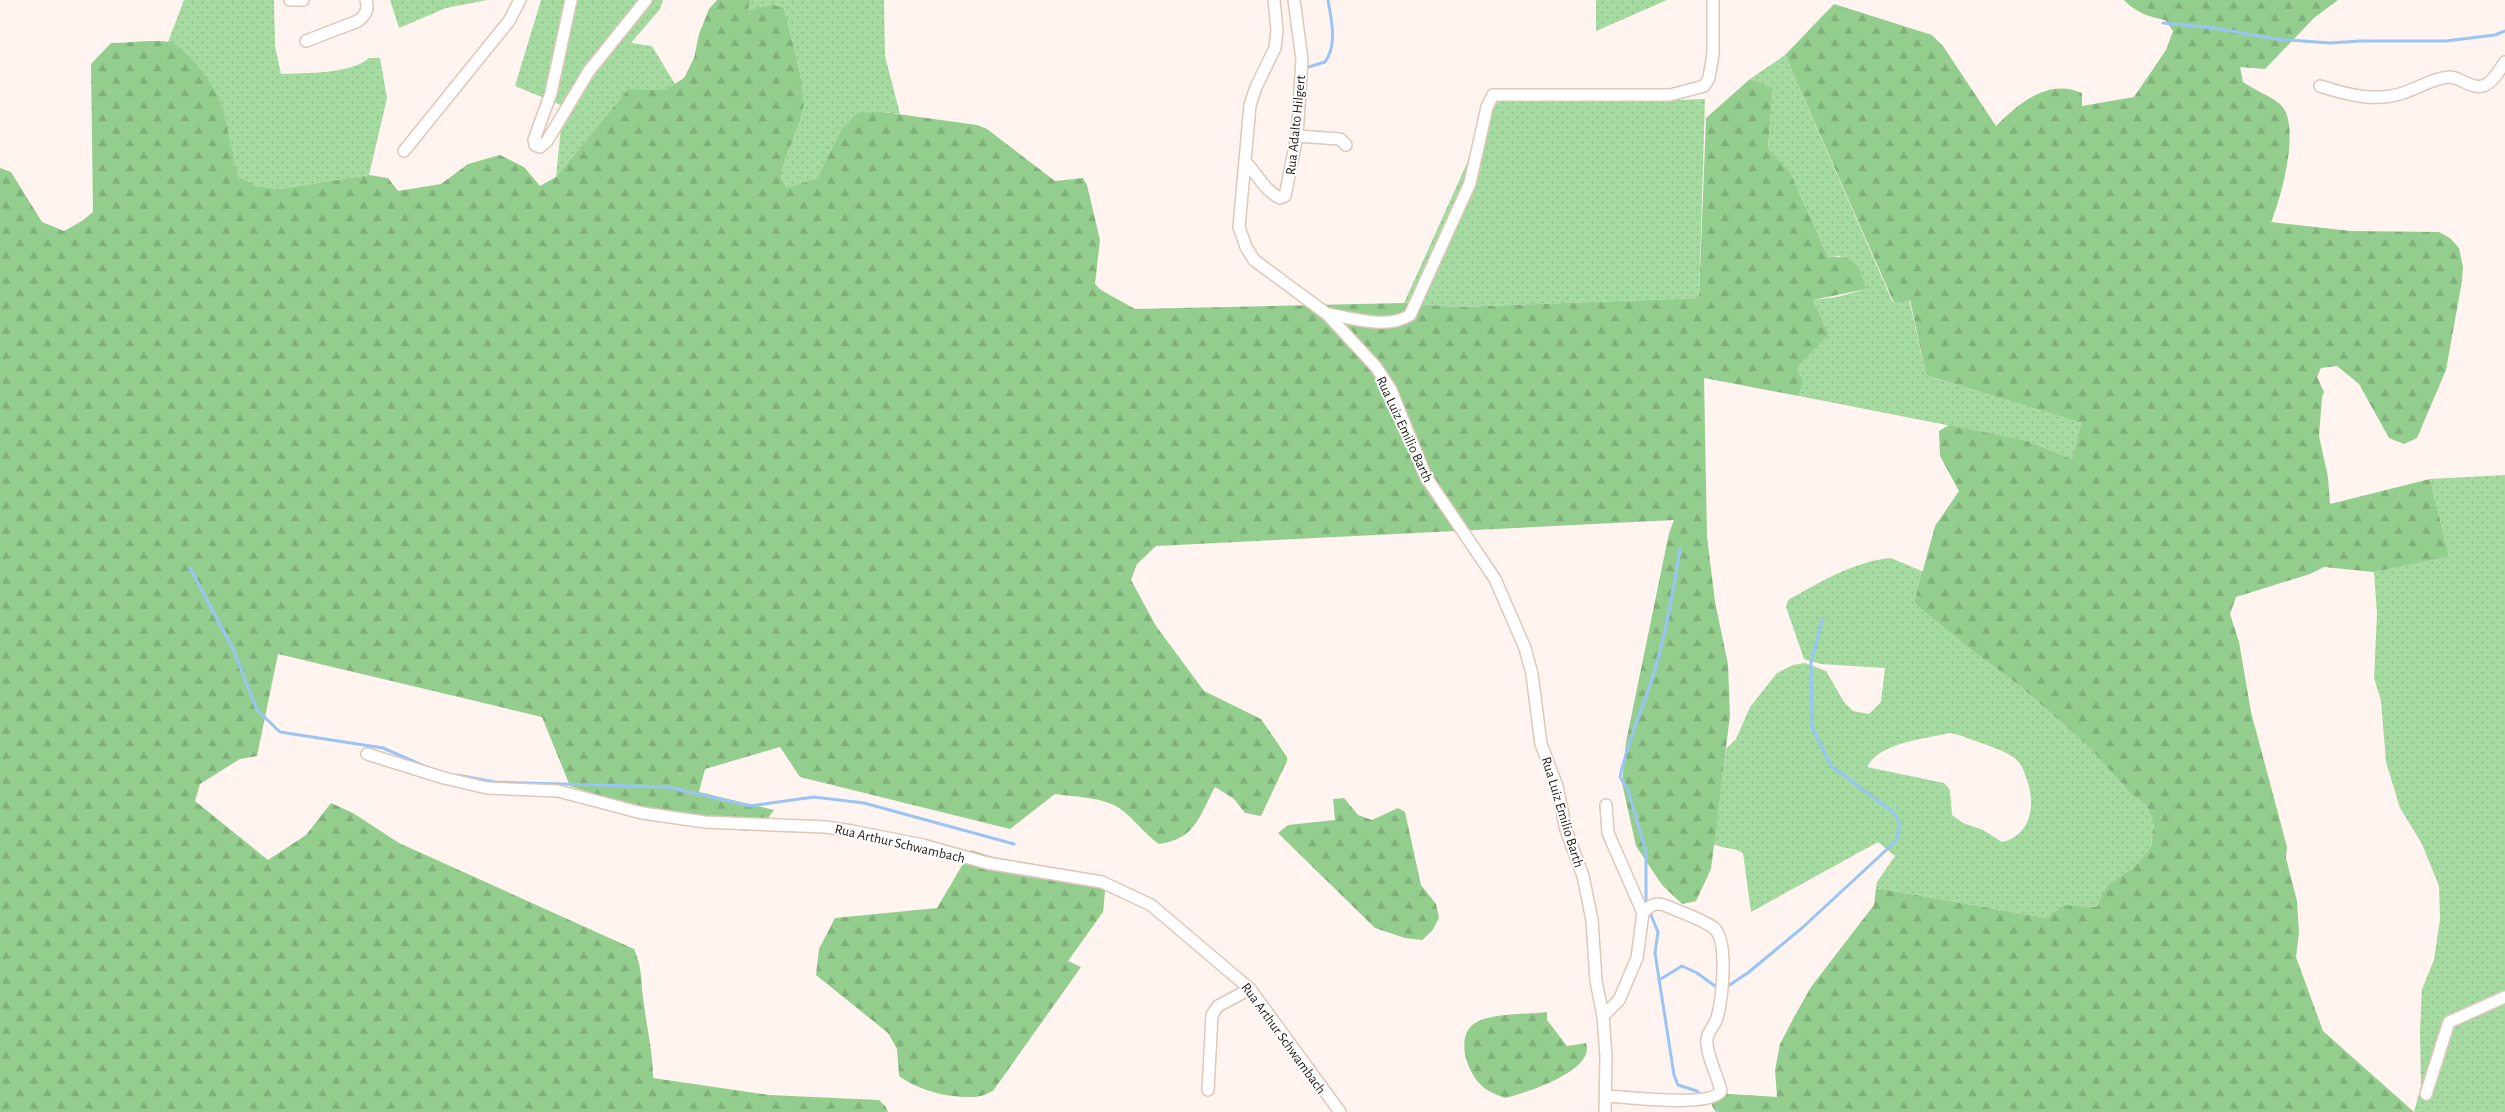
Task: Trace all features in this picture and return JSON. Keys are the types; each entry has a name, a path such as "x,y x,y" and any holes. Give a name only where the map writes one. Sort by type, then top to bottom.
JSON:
{"street":[{"path":"290,0 303,0"},
{"path":"306,41 358,21 365,16 368,5 366,0"},
{"path":"404,151 509,21 520,0"},
{"path":"571,0 551,93 534,140 535,145 540,147 547,141 589,71 608,46 626,28 646,0"},
{"name":"Rua Luiz Emilio Barth","path":"1274,0 1277,30 1275,48 1256,87 1250,105 1239,228 1246,247 1254,260 1327,314 1376,367 1391,390 1426,477 1496,579 1525,648 1532,674 1541,744 1554,774 1566,830 1583,876 1592,920 1596,980 1603,1016"},
{"name":"Rua Adalto Hilgert","path":"1246,164 1260,178 1268,191 1280,198 1285,196 1297,136 1302,59 1294,0"},
{"path":"1327,314 1388,323 1401,321 1410,315 1470,182 1487,107 1493,95 1670,95 1704,86 1712,69 1713,0"},
{"path":"2320,86 2346,94 2384,98 2443,78 2453,77 2475,86 2485,86 2493,79 2505,62"},
{"path":"1297,136 1340,139 1346,145"},
{"name":"Rua Arthur Schwambach","path":"368,754 444,778 488,788 558,791 642,813 706,822 843,829 923,845 987,863 1102,882 1151,905 1250,989 1340,1112"},
{"path":"1605,1112 1607,1096 1603,1016 1619,1000 1637,958 1643,913 1608,833 1606,805"},
{"path":"1607,1096 1678,1100 1714,1098 1721,1091 1707,1039 1716,1020 1718,1007 1723,960 1720,937 1715,929 1705,923 1660,902 1650,905 1643,913"},
{"path":"1208,1090 1212,1015 1218,1006 1250,989"},
{"path":"2426,1094 2449,1022 2505,997"}],"green space":[{"path":"184,0 274,0 275,46 281,74 340,70 362,63 369,58 380,58 387,98 369,175 279,189 257,186 239,177 231,156 221,106 207,79 185,52 168,42"},
{"path":"390,0 487,0 446,8 399,28"},
{"path":"541,0 663,0 660,9 631,43 652,46 675,84 665,90 628,89 556,177 563,106 515,86"},
{"path":"717,0 750,0 748,10 773,5 784,8 801,76 804,102 803,111 785,160 781,178 787,188 817,178 841,130 858,113 883,112 977,125 987,129 1055,181 1083,178 1087,185 1100,240 1095,284 1101,290 1135,309 1404,303 1457,307 1699,298 1706,118 1750,79 1773,88 1768,148 1790,172 1828,257 1851,260 1858,268 1866,289 1813,300 1829,334 1797,368 1803,381 1799,396 1704,378 1707,536 1715,602 1728,664 1730,715 1711,869 1696,901 1682,904 1662,885 1636,846 1622,783 1626,742 1669,533 1674,520 1156,546 1137,564 1131,580 1156,626 1204,691 1261,719 1287,757 1287,761 1261,816 1245,813 1234,799 1215,787 1200,816 1189,831 1181,837 1159,844 1119,808 1105,802 1055,794 1010,829 800,777 780,747 705,769 699,792 774,810 763,825 747,831 702,825 634,808 570,786 542,717 278,654 257,756 240,759 200,784 195,801 268,860 306,835 331,803 353,813 399,843 634,949 641,973 653,1078 769,1095 879,1100 888,1112 0,1112 0,168 11,172 42,222 64,231 82,221 93,212 91,64 111,43 157,41 169,42 185,52 214,89 222,106 239,177 257,186 279,189 369,175 388,178 398,191 441,184 468,164 500,155 524,167 540,186 556,177 628,89 665,90 684,78 694,58 699,34 709,9"},
{"path":"750,0 884,0 885,56 900,114 883,112 841,130 817,178 787,188 781,178 785,160 803,112 801,76 784,8 747,10"},
{"path":"1596,0 1667,0 1596,31"},
{"path":"2124,0 2338,0 2314,18 2265,69 2240,67 2243,82 2280,104 2286,114 2289,127 2289,144 2284,180 2271,222 2351,231 2439,232 2450,238 2459,248 2463,267 2462,281 2446,370 2417,438 2404,444 2389,438 2359,384 2337,366 2321,368 2317,377 2324,392 2319,436 2328,477 2330,504 2430,479 2449,557 2374,572 2324,567 2310,574 2236,597 2230,614 2239,642 2251,712 2287,847 2286,858 2297,901 2299,933 2296,957 2323,1031 2414,1112 1716,1112 1712,1106 1713,1093 1777,1097 1775,1070 1780,1044 1811,987 1874,905 1876,888 2047,918 2063,905 2097,907 2107,885 2134,867 2151,847 2154,823 2146,805 2130,793 2089,747 2019,685 1971,650 1914,603 1935,526 1959,491 1940,456 1939,431 1949,425 2028,441 2072,459 2081,423 1926,375 1910,300 1894,303 1785,55 1834,4 1932,35 1943,46 1996,126 2024,101 2046,91 2069,89 2082,93 2082,106 2134,97 2166,50 2173,31 2165,20 2143,13 2133,8"},
{"path":"1785,55 1893,303 1909,299 1926,375 2081,423 2072,459 2028,441 1799,396 1803,381 1797,368 1829,334 1813,300 1837,297 1866,289 1840,256 1828,257 1790,172 1768,148 1773,89 1750,79"},
{"path":"1674,90 1680,100 1705,99 1699,298 1457,307 1404,303 1468,161 1482,104 1488,94"},
{"path":"2505,475 2505,1112 2414,1112 2421,1086 2420,1031 2422,989 2434,960 2440,919 2439,886 2422,844 2400,808 2386,762 2381,701 2374,678 2377,614 2374,572 2449,557 2430,479"},
{"path":"1891,558 1924,572 1914,603 1971,650 2019,685 2089,747 2130,793 2146,805 2154,823 2151,847 2134,867 2107,885 2098,907 2063,905 2047,918 1876,888 1877,882 1895,856 1878,842 1751,912 1743,853 1713,844 1726,749 1736,739 1750,707 1777,673 1793,665 1805,663 1826,671 1844,702 1853,711 1869,714 1881,702 1885,668 1820,664 1804,659 1786,607 1788,600 1824,580 1850,568","holes":["1950,733 2008,754 2016,759 2022,767 2030,790 2031,809 2025,826 2012,838 2002,842 1983,830 1963,823 1952,815 1950,790 1944,783 1867,767 1873,759 1892,747"]},
{"path":"1344,798 1358,815 1372,820 1398,808 1405,812 1421,885 1436,904 1439,918 1432,931 1422,940 1405,938 1375,928 1278,833 1288,825 1335,820 1333,799"},
{"path":"971,850 993,857 1100,875 1106,881 1103,912 1068,961 1081,967 993,1091 979,1096 964,1097 925,1090 899,1076 897,1049 888,1033 816,975 819,949 835,918 937,908"},
{"path":"1547,1012 1547,1020 1567,1046 1586,1043 1586,1053 1580,1063 1557,1079 1542,1086 1505,1098 1483,1087 1470,1070 1464,1051 1464,1041 1472,1025 1495,1016"}],"waterway":[{"path":"1305,68 1325,62 1329,55 1332,23 1328,0"},
{"path":"2163,23 2215,28 2275,39 2330,43 2446,41 2495,35 2505,31"},
{"path":"1646,900 1646,852 1628,790 1620,777 1660,649 1680,549"},
{"path":"190,568 233,649 257,710 280,732 383,748 429,768"},
{"path":"1725,988 1749,972 1802,928 1896,841 1899,825 1895,814 1831,766 1812,727 1811,662 1823,618"},
{"path":"457,775 495,782 668,787 750,806 814,797 864,803 1014,844"},
{"path":"1651,915 1658,932 1655,953 1674,1075 1678,1085 1697,1091 1703,1097"},
{"path":"1659,980 1682,966 1697,973 1715,986"}]}
